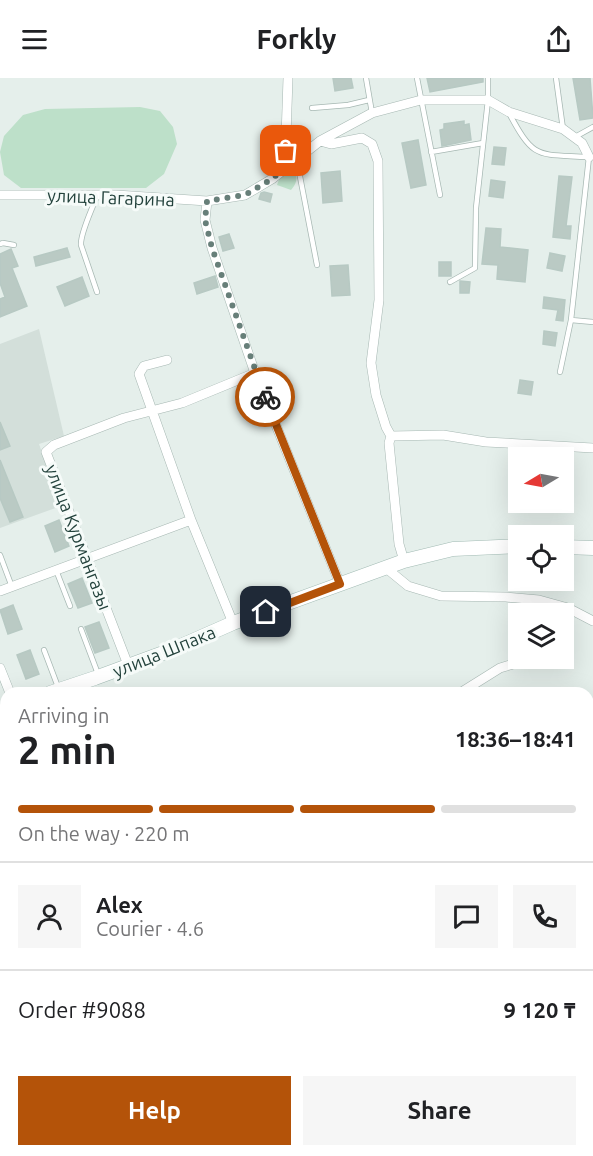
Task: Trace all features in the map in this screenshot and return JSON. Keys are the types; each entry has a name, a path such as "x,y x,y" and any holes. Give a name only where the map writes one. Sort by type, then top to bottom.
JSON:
{"street":[{"path":"285,167 288,78"},
{"name":"улица Гагарина","path":"0,195 97,195 207,201 245,195 272,179 320,141 372,113 421,100 486,100"},
{"path":"486,100 509,112 563,129 576,137 591,157"},
{"path":"320,141 331,144 362,138 372,144 378,161 379,300 371,363 376,395 391,436 389,443 398,533 404,561"},
{"path":"207,201 205,220 212,248 255,373 340,584"},
{"path":"167,360 144,366 138,374 191,520 233,623"},
{"name":"улица Курмангазы","path":"128,665 46,452 54,445 124,418 182,403 255,373"},
{"path":"391,436 443,435 486,442 593,448"},
{"path":"0,591 191,520"},
{"name":"улица Шпака","path":"69,687 174,648 233,623 404,561 453,549 508,546"},
{"path":"574,547 593,548"},
{"path":"386,568 408,586 441,596 506,597 539,600 546,603"},
{"path":"574,615 593,621"},
{"path":"470,687 500,668 508,666"},
{"path":"0,668 8,687"}],"lane":[{"path":"366,78 372,113"},
{"path":"417,78 440,195"},
{"path":"450,282 475,268 476,208 488,78"},
{"path":"556,78 563,129"},
{"path":"312,108 369,100"},
{"path":"509,112 526,143 538,153 591,157 571,320 560,372"},
{"path":"576,137 593,127"},
{"path":"431,152 483,143"},
{"path":"296,158 317,265"},
{"path":"97,195 92,213 80,238 97,292"},
{"path":"0,244 14,246"},
{"path":"571,320 593,322"},
{"path":"0,555 12,586"},
{"path":"56,570 70,606"},
{"path":"81,629 99,677"},
{"path":"44,650 53,687"}],"shaded area":[{"path":"39,329 64,436 39,444 61,506 0,528 0,344"}],"green space":[{"path":"140,107 160,111 173,127 177,144 164,174 146,188 21,188 4,175 0,152 4,136 23,115 45,109"},
{"path":"294,170 296,180 291,190 277,185 283,174"}],"building":[{"path":"333,78 351,78 353,88 335,91"},
{"path":"427,78 483,78 483,82 430,92"},
{"path":"573,78 590,78 593,118 580,120"},
{"path":"464,121 464,125 469,124 471,140 442,146 440,130 444,129 444,124"},
{"path":"418,140 426,185 411,188 402,143"},
{"path":"494,147 506,148 504,165 492,164"},
{"path":"340,171 342,201 323,203 321,173"},
{"path":"559,176 572,177 566,226 571,226 570,239 553,237"},
{"path":"491,180 505,182 503,198 489,196"},
{"path":"261,193 272,194 270,202 259,199"},
{"path":"486,228 501,229 500,247 528,250 525,282 497,279 498,265 482,264"},
{"path":"229,234 234,248 223,251 219,237"},
{"path":"67,248 70,257 36,266 34,257"},
{"path":"11,249 18,266 12,268 27,306 0,317 0,299 5,297 0,283 0,254"},
{"path":"550,253 565,256 562,271 547,268"},
{"path":"439,262 451,262 451,276 439,276"},
{"path":"348,265 350,295 332,296 330,266"},
{"path":"215,276 218,287 197,294 194,283"},
{"path":"82,277 89,296 65,306 57,287"},
{"path":"460,281 470,282 469,293 460,293"},
{"path":"544,297 565,300 563,321 556,320 558,310 543,308"},
{"path":"544,331 557,333 555,346 543,344"},
{"path":"520,380 533,382 531,395 518,393"},
{"path":"0,422 10,446 0,450"},
{"path":"0,460 23,517 10,522 0,498"},
{"path":"59,520 69,546 55,552 45,526"},
{"path":"82,578 92,603 78,608 68,584"},
{"path":"13,605 22,629 8,634 0,610"},
{"path":"99,622 109,648 95,653 85,627"},
{"path":"30,650 39,674 26,679 17,655"}],"way so far":[{"path":"265,397 212,248 205,220 207,201 245,195 272,179 285,167 286,151"}],"route":[{"path":"265,397 340,584 266,612"}]}
